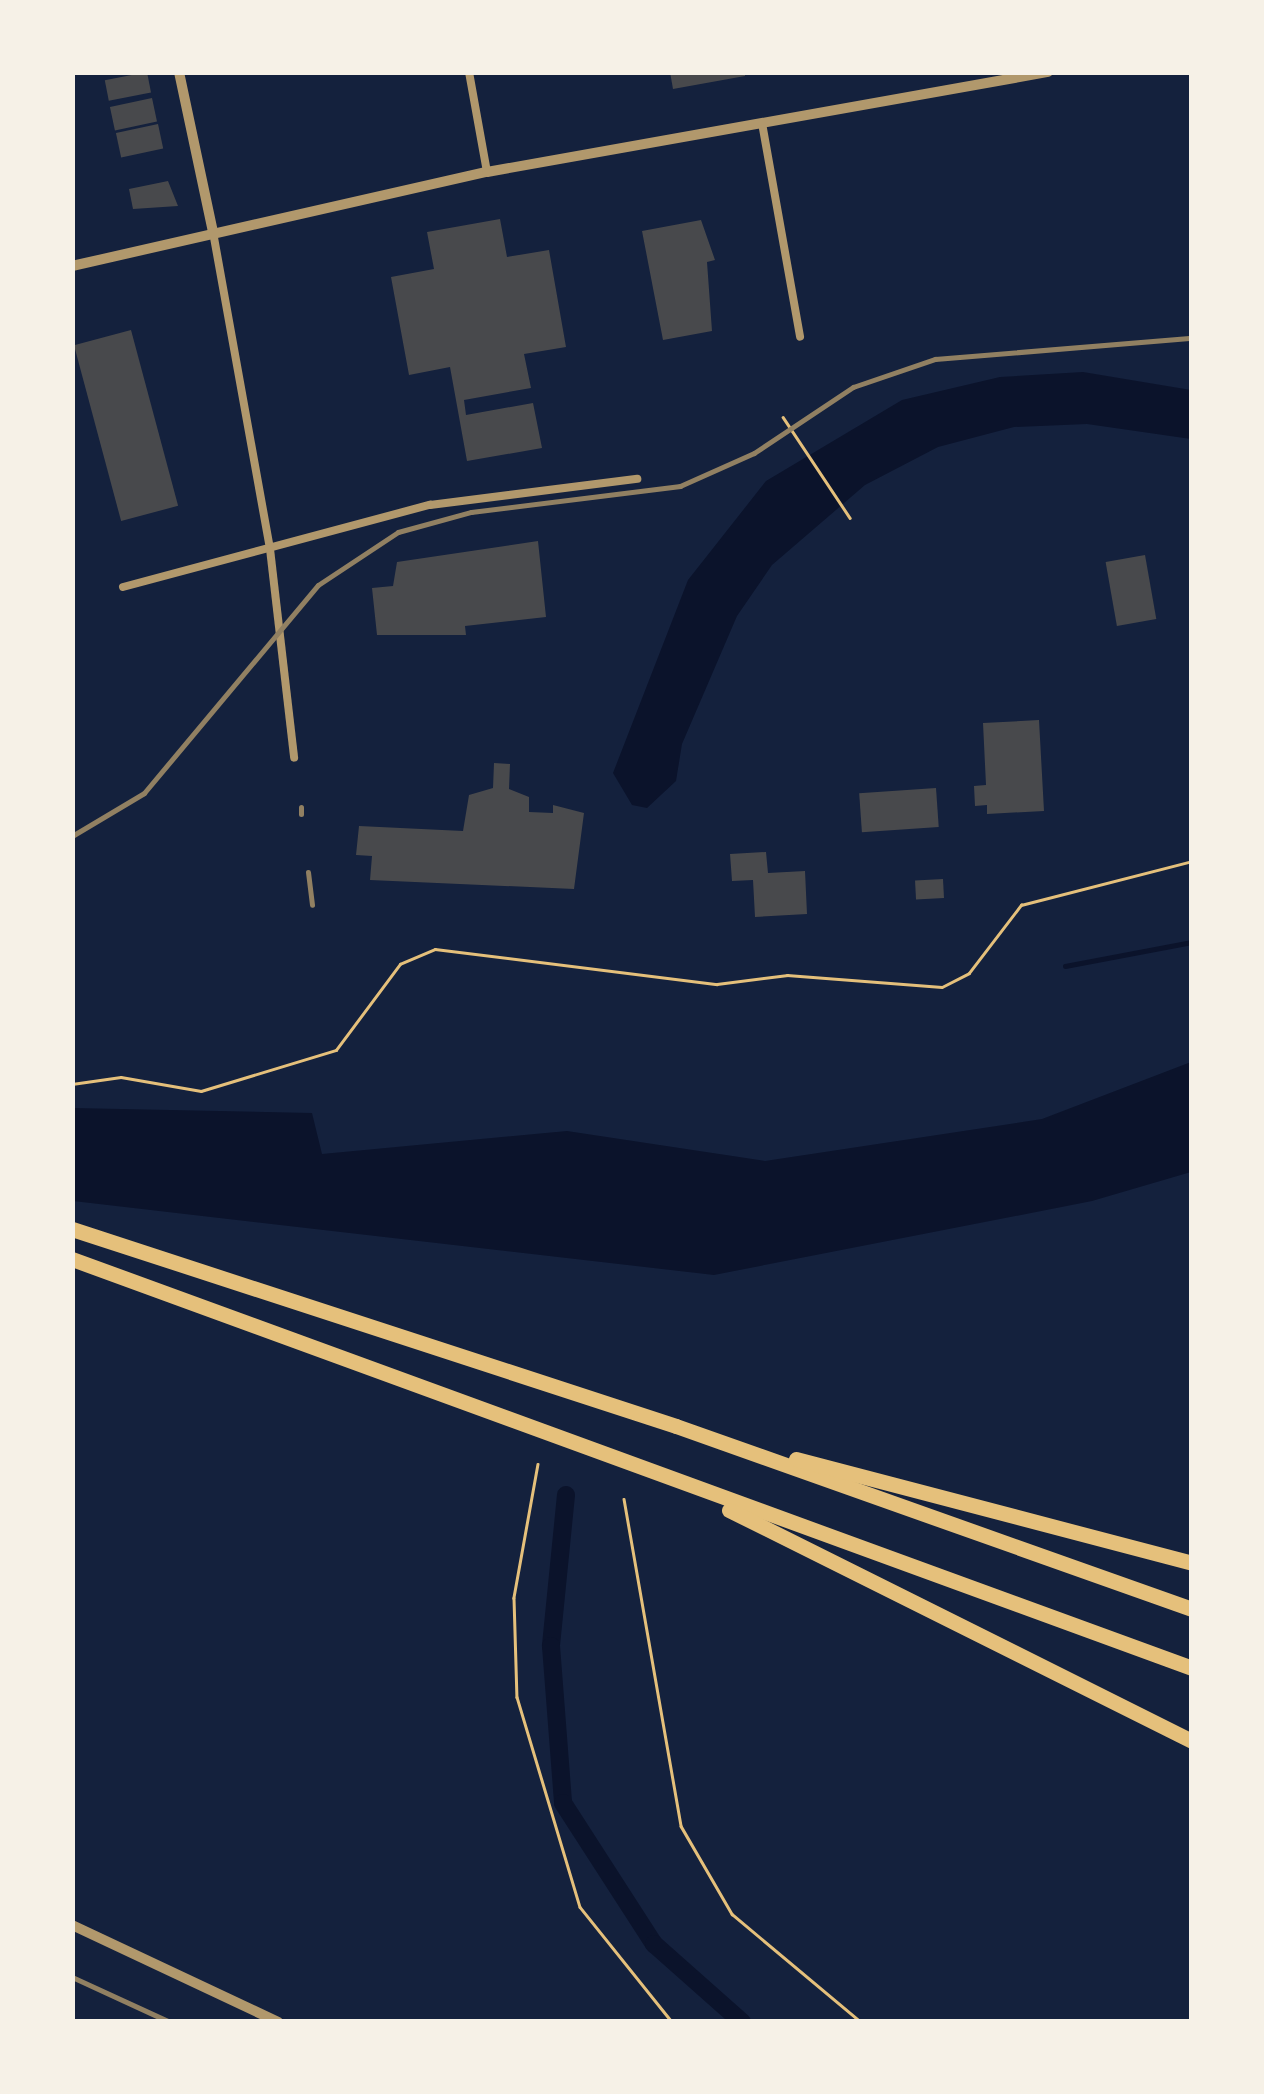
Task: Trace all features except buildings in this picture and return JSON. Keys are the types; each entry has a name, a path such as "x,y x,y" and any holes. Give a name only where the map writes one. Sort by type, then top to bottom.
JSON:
{"highway":[{"path":"72,1228 676,1426 1192,1609"},
{"path":"72,1260 1192,1668"},
{"path":"676,1426 1192,1562"},
{"path":"653,1473 1192,1741"}],"street":[{"path":"179,72 213,232 270,548 294,758"},
{"path":"469,72 486,172"},
{"path":"72,266 486,172 1042,73"},
{"path":"762,123 800,338"},
{"path":"123,586 430,506 638,479"},
{"path":"72,1925 278,2022"}],"path":[{"path":"783,418 850,518"},
{"path":"72,1084 121,1077 200,1091 336,1050 400,964 435,949 717,984 787,974 942,987 969,973 1021,905 1192,861"},
{"path":"538,1464 514,1598 516,1696 580,1907 672,2022"},
{"path":"624,1499 681,1826 732,1914 861,2022"}],"water":[{"path":"1083,372 1191,390 1191,439 1087,424 1014,427 938,447 865,485 772,565 737,616 682,744 676,781 647,808 632,805 613,773 688,580 766,481 902,400 1000,377"},
{"path":"1191,1062 1191,1172 1092,1201 714,1275 73,1201 73,1108 312,1113 322,1154 567,1131 765,1161 1042,1119"}],"waterway":[{"path":"1065,966 1192,942"},
{"path":"566,1495 551,1646 563,1803 654,1944 742,2022"}],"railway":[{"path":"72,836 144,793 318,585 398,532 471,512 680,486 754,453 853,387 935,359 1192,338"},
{"path":"301,807 301,814"},
{"path":"308,872 312,905"},
{"path":"72,1977 170,2022"}]}
